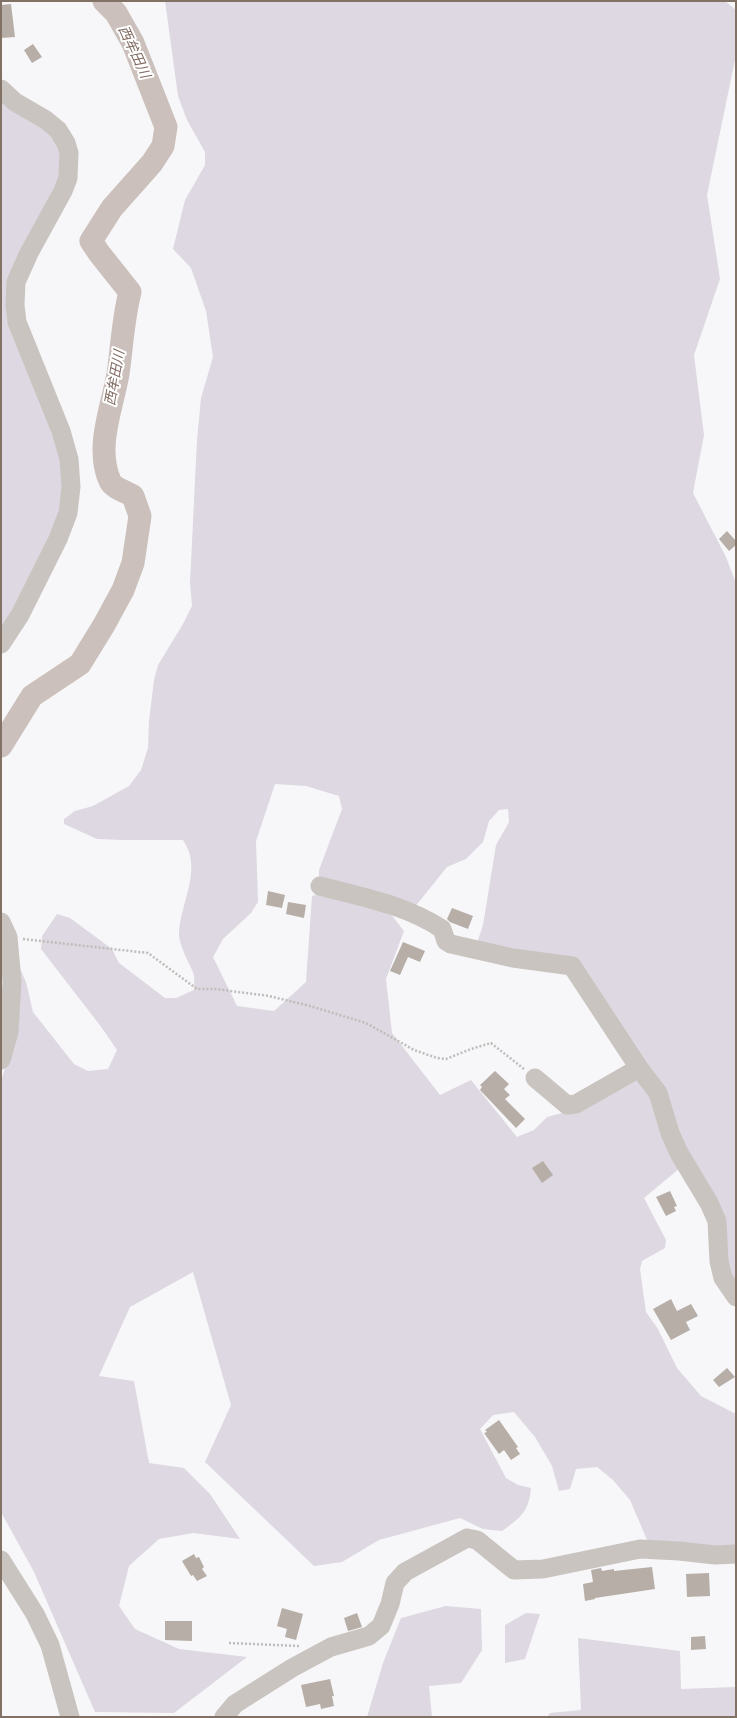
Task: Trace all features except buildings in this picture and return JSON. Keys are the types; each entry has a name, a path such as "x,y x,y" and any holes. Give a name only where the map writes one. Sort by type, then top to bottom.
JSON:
{"street":[{"path":"1,89 15,102 46,120 58,130 66,143 69,153 68,178 63,191 29,253 16,282 15,305 17,322 61,431 69,459 71,487 68,513 58,539 20,615 1,644"},
{"path":"320,886 384,902 424,918 442,929 446,942 451,944 514,958 572,966 639,1068 658,1093 670,1133 678,1153 709,1203 717,1221 719,1261 723,1278 736,1297"},
{"path":"1,1060 9,1032 12,981 4,930"},
{"path":"535,1078 567,1105 576,1104 639,1068"},
{"path":"224,1717 235,1704 292,1668 332,1647 370,1636 381,1626 390,1604 396,1583 406,1572 467,1538 477,1540 514,1570 543,1569 640,1549 714,1555 736,1554"},
{"path":"1,1560 35,1614 50,1645 70,1717"}],"path":[{"path":"4,930 148,953 198,989 216,989 269,996 310,1006 366,1023 414,1050 437,1058 446,1059 471,1048 491,1043 535,1078"},
{"path":"229,1643 300,1646"}],"shaded area":[{"path":"165,1 725,1 736,10 736,55 707,195 720,279 694,355 704,435 693,493 726,557 736,583 736,1285 727,1276 720,1215 683,1152 664,1094 636,1058 610,1018 583,969 573,961 485,950 477,943 483,925 496,845 509,822 508,809 499,810 489,821 483,842 466,859 447,867 414,908 319,881 319,870 342,809 339,796 306,786 275,784 256,841 258,902 251,913 223,939 213,957 237,1006 274,1011 306,982 312,896 319,894 386,908 404,931 386,979 392,1033 440,1095 471,1080 517,1137 534,1130 547,1117 573,1110 634,1074 639,1074 654,1096 671,1147 680,1168 644,1198 666,1240 665,1248 642,1261 640,1269 646,1312 658,1329 677,1368 701,1396 736,1414 736,1549 710,1550 648,1542 630,1500 613,1480 597,1467 576,1469 570,1489 559,1491 552,1466 535,1437 514,1412 493,1415 480,1429 506,1478 518,1485 531,1488 526,1509 514,1522 502,1531 483,1529 460,1518 379,1540 342,1562 314,1566 205,1462 231,1405 193,1272 130,1307 99,1376 134,1381 149,1463 184,1468 210,1494 240,1539 193,1533 159,1539 129,1566 119,1606 135,1629 179,1649 247,1657 174,1713 95,1712 34,1572 1,1512 1,1081 16,1034 20,998 17,962 26,982 33,1012 74,1064 88,1071 108,1069 117,1050 102,1028 41,949 42,936 57,914 70,918 112,949 119,963 165,998 176,998 194,990 194,974 184,952 179,936 191,874 189,851 183,840 97,839 64,824 64,819 75,811 93,806 129,786 141,770 148,748 149,721 154,680 158,665 192,606 190,583 197,440 201,398 213,357 206,311 191,268 173,249 185,200 205,165 205,152 187,120 178,96"},
{"path":"1,98 45,127 61,150 58,186 21,253 27,364 63,463 65,478 55,530 1,635"},
{"path":"446,1606 481,1609 482,1650 461,1683 429,1686 432,1717 367,1717 383,1663 401,1618"},
{"path":"526,1613 540,1614 525,1659 505,1663 505,1625"},
{"path":"578,1638 680,1651 681,1689 736,1687 736,1717 547,1717 550,1713 581,1710"}],"waterway":[{"name":"西牟田川","path":"1,746 32,696 80,664 104,625 123,590 133,563 140,516 133,496 117,488 110,481 104,455 106,428 118,374 124,322 130,292 91,241 112,208 152,163 163,146 166,127 133,43 116,13 104,1"}]}
